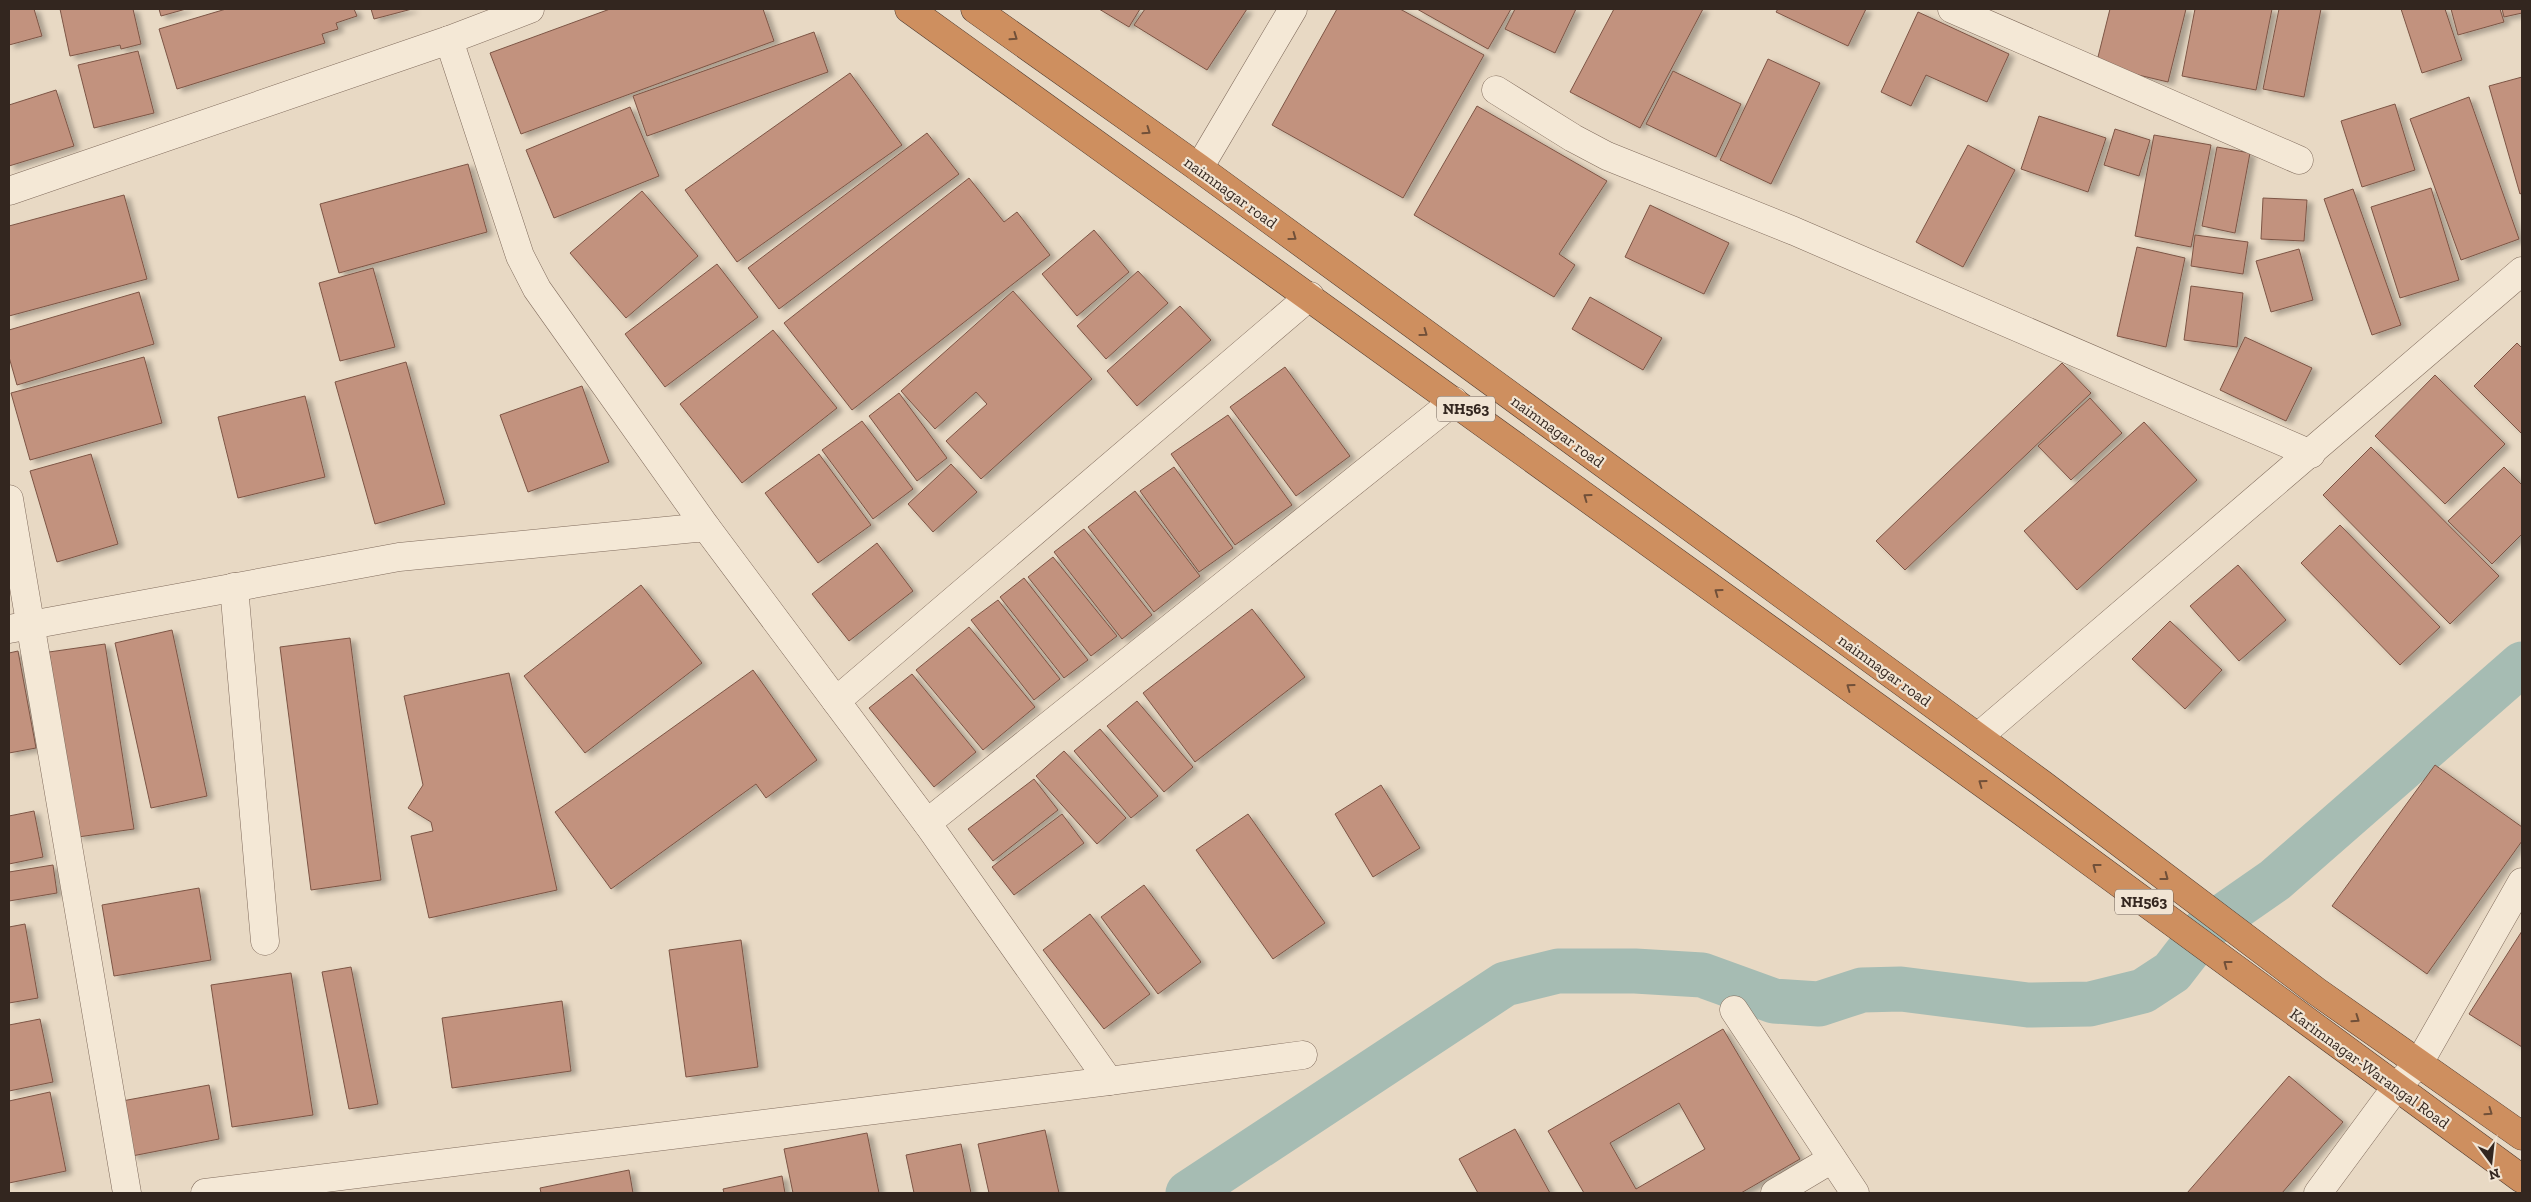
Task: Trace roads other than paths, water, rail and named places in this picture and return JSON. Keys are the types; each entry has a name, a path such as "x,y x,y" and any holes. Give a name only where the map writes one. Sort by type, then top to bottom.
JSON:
{"highway":[{"name":"NH563","path":"910,9 1454,401"},
{"name":"naimnagar road","path":"975,9 1199,168 1978,737 2284,967"},
{"name":"Karimnagar-Warangal Road","path":"1454,401 2021,811 2266,993 2397,1086 2522,1179"},
{"name":"Karimnagar-Warangal Road","path":"2284,967 2522,1136"}],"street":[{"path":"9,191 449,40 530,9"},
{"path":"1199,168 1293,9"},
{"path":"1952,9 2298,160"},
{"path":"449,40 520,256 537,289 706,527 926,823 1109,1082"},
{"path":"1496,90 1573,138 1607,156 1794,231 2311,454"},
{"path":"1978,737 2522,272"},
{"path":"836,701 1310,296"},
{"path":"926,823 1454,401"},
{"path":"9,499 20,627 127,1193"},
{"path":"20,627 399,557 706,527"},
{"path":"234,587 265,941"},
{"path":"2318,1193 2397,1086 2418,1063 2522,882"},
{"path":"1734,1010 1855,1193"},
{"path":"205,1193 1109,1082 1303,1055"},
{"path":"1775,1193 1832,1159"}],"waterway":[{"path":"1188,1193 1505,984 1558,971 1635,971 1702,975 1774,1001 1819,1004 1862,990 1901,989 2028,1005 2090,1004 2143,991 2172,972 2206,928 2275,880 2522,664"}]}
